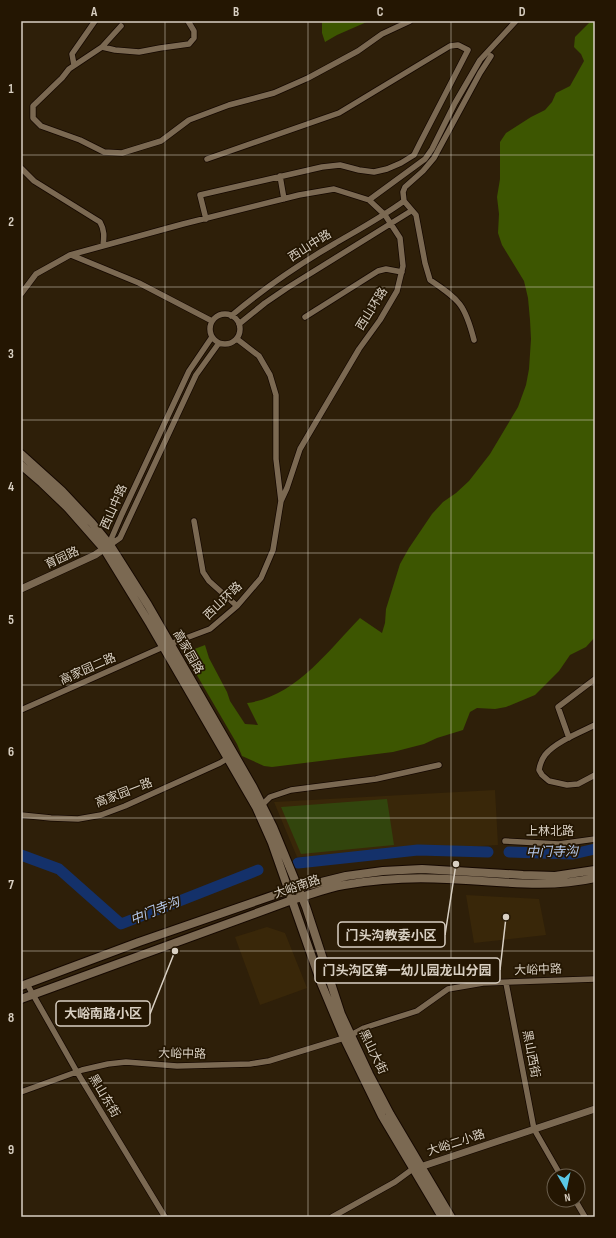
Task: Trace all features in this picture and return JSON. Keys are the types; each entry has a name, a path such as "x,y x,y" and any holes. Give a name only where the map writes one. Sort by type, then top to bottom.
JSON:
{"main road":[{"name":"高家园路","path":"21,454 62,491 92,523 107,547 148,604 166,646 256,807 272,843 289,890"},
{"name":"高家园路","path":"21,465 42,483 107,547"},
{"name":"高家园路","path":"166,646 263,804 297,887"},
{"name":"大峪南路","path":"24,985 139,942 297,887 346,876 383,870 422,869 555,876 595,870"},
{"name":"大峪南路","path":"21,999 292,900 344,885 374,881 445,878 549,884 595,878"},
{"name":"黑山大街","path":"297,887 330,977 347,1037"},
{"name":"黑山大街","path":"289,890 321,983 347,1037 369,1074 418,1167 442,1217"},
{"name":"黑山大街","path":"418,1167 451,1217"}],"street":[{"path":"74,65 72,54 95,21"},
{"path":"102,47 115,50 139,52 189,44 194,38 194,31 188,21"},
{"path":"121,26 102,47 69,69 62,78 33,106 33,118 41,126 80,140 104,152 122,153 161,141 189,120 229,105 274,93 308,78 358,50 382,34 410,21"},
{"path":"369,200 425,159 432,149 455,103 480,60 516,21"},
{"path":"206,219 200,195 322,166 340,165 374,172 386,169 414,155 468,50 458,45 450,46 339,114 207,159"},
{"path":"474,340 464,308 449,292 430,280 425,263 416,215 404,201 403,192 405,187 423,171 434,158 480,73 491,56"},
{"path":"21,168 34,180 100,222 104,228 105,234 103,246"},
{"path":"280,176 284,199"},
{"name":"西山环路","path":"21,294 36,274 70,255 284,199 334,189 369,200 385,215 400,238 403,266 397,291 380,320 359,350 300,449 281,501 273,550 260,578 237,606 210,629 166,646"},
{"name":"西山中路","path":"231,316 252,298 278,280 334,244 385,215 404,201"},
{"name":"西山中路","path":"239,324 287,288 378,230 412,211"},
{"path":"70,255 139,283 212,321"},
{"path":"305,317 378,271 386,269 402,272"},
{"path":"227,314 231,316 235,318 239,324 240,330 237,339 230,344 219,343 212,337 210,331 212,321 218,316 227,314"},
{"name":"西山中路","path":"107,547 189,371 212,337"},
{"path":"237,339 259,356 270,376 276,395 276,459 281,501"},
{"name":"西山中路","path":"107,547 120,538 196,375 219,343"},
{"path":"194,521 203,572 209,581 237,606"},
{"name":"育园路","path":"21,589 95,555 107,547"},
{"name":"高家园二路","path":"21,710 166,646"},
{"path":"569,738 558,707 595,680"},
{"path":"595,725 569,738 546,753 541,760 539,770 549,781 567,785 578,784 595,775"},
{"name":"高家园一路","path":"21,816 78,819 101,815 220,764 228,758"},
{"path":"263,804 270,797 291,790 376,779 439,765"},
{"name":"上林北路","path":"505,841 559,844 595,839"},
{"name":"大峪中路","path":"21,1092 77,1072 108,1064 126,1062 177,1066 250,1064 269,1061 347,1037 373,1024 417,1011 448,989 483,983 595,979"},
{"name":"黑山西街","path":"506,983 534,1129 556,1168"},
{"name":"黑山东街","path":"24,985 32,995 165,1217"},
{"name":"大峪二小路","path":"332,1217 395,1182 418,1167 595,1109"},
{"path":"580,1208 585,1217"}],"shaded area":[{"path":"495,790 498,845 297,857 274,802"},
{"path":"466,895 539,899 546,935 474,943"},
{"path":"267,927 285,933 307,988 260,1005 235,937"}],"green space":[{"path":"322,21 369,21 325,42 322,33"},
{"path":"591,21 595,21 595,637 586,647 570,655 559,671 535,695 506,707 495,709 477,708 470,712 463,730 437,738 424,744 393,752 272,767 264,766 242,756 237,744 184,653 205,645 209,658 227,692 230,701 245,724 258,725 247,703 264,699 280,692 310,671 360,618 382,633 385,623 386,609 400,564 409,548 432,514 443,502 469,481 490,454 518,407 526,385 529,369 531,339 530,320 528,298 524,281 502,245 498,233 499,214 497,197 500,179 500,142 506,133 545,110 552,102 556,93 570,86 584,61 581,54 574,47 575,37"},
{"path":"387,799 394,845 301,854 281,807"}],"waterway":[{"name":"中门寺沟","path":"509,852 573,854 595,849"},
{"name":"中门寺沟","path":"298,863 418,850 488,852"},
{"name":"中门寺沟","path":"21,855 59,869 121,924 258,870"}],"place":[{"name":"门头沟教委小区","path":"456,864"},
{"name":"门头沟区第一幼儿园龙山分园","path":"506,917"},
{"name":"大峪南路小区","path":"175,951"}]}
